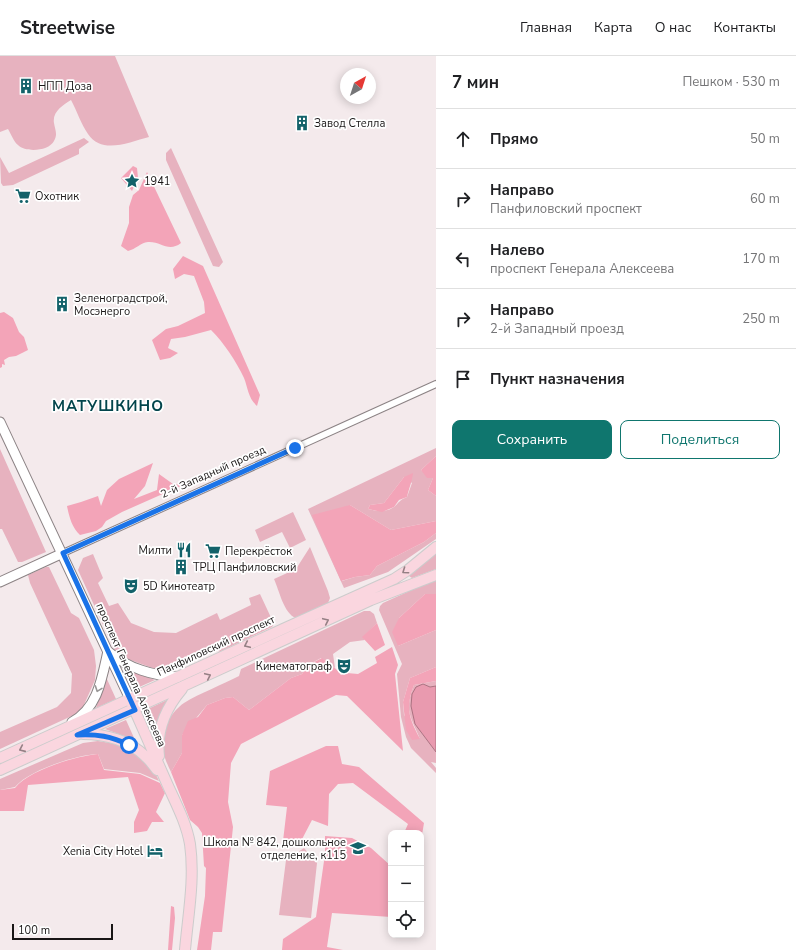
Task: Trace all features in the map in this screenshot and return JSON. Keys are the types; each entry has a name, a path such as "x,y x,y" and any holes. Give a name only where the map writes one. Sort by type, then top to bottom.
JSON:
{"main road":[{"name":"проспект Генерала Алексеева","path":"0,422 63,553 130,699 186,831 190,844 192,869 185,950"},
{"name":"Панфиловский проспект","path":"0,758 394,579 408,570 436,547"},
{"name":"2-й Западный проезд","path":"0,582 63,553"},
{"path":"0,770 135,710 371,600 436,574"},
{"path":"44,739 76,720 92,703 100,685 108,651 116,658 153,673 163,676 178,677"},
{"path":"165,780 159,758 157,742 161,724 169,706 184,687"},
{"path":"77,735 96,734 122,741 144,755 165,780"}],"street":[{"name":"2-й Западный проезд","path":"63,553 436,384"}],"shaded area":[{"path":"0,56 115,56 149,137 125,144 101,144 88,134 71,100 56,112 54,123 56,136 51,144 43,149 37,150 22,148 15,142 8,129 0,132"},
{"path":"84,138 89,142 79,149 79,154 13,185 3,186 1,183 0,157 9,173"},
{"path":"171,148 223,262 219,267 213,266 166,160 166,153"},
{"path":"133,166 137,168 138,178 132,191 121,178"},
{"path":"147,172 181,243 176,246 168,247 153,242 148,242 128,251 121,246 129,223 129,207 133,195 139,190"},
{"path":"183,256 203,266 260,395 257,406 250,396 244,378 233,359 225,346 211,330 171,339 168,348 178,353 170,358 160,360 152,340 166,329 178,326 205,313 204,302 194,276 184,274 175,279 173,269"},
{"path":"4,312 13,318 19,332 24,337 28,350 4,360 5,365 2,364 2,367 0,368 0,313"},
{"path":"436,448 436,456 421,470 433,478 428,490 436,496 436,521 391,530 350,505 342,581 370,575 377,566 424,542 436,533 436,539 388,572 344,588 308,509","holes":["404,477 412,483 407,497 391,509 384,511 368,509 370,505 384,503"]},
{"path":"0,449 46,552 22,562 18,562 2,529 0,529"},
{"path":"436,456 436,496 428,490 433,478 427,478 421,470"},
{"path":"153,463 145,486 134,499 157,490 159,474 173,484 183,485 122,512 106,521 102,527 96,531 80,535 77,532 71,522 67,506 98,496 101,506 107,490 119,479"},
{"path":"413,473 407,497 399,500 394,507 382,512 368,509 370,505 384,503 404,477"},
{"path":"350,505 391,530 436,521 436,533 424,542 377,566 370,575 341,581 312,515"},
{"path":"293,512 306,540 290,548 282,532 260,542 255,530"},
{"path":"310,547 330,598 328,603 296,618 288,612 285,607 274,579 296,569"},
{"path":"436,553 436,569 412,578 409,576 410,574"},
{"path":"93,554 103,578 98,583 109,606 118,603 131,623 154,632 176,633 217,613 220,620 251,605 249,598 260,594 274,624 272,627 219,652 215,644 169,666 169,674 125,658 115,651 78,570 83,558"},
{"path":"49,567 71,613 79,618 94,650 96,666 95,680 83,707 76,714 0,749 0,732 57,707 71,693 72,674 30,583 28,575"},
{"path":"436,579 436,594 425,594 399,618 398,646 436,630 436,667 410,678 403,702 404,715 420,739 411,718 409,701 414,685 436,681 436,686 430,687 423,684 415,724 436,752 436,763 431,762 436,768 436,773 411,748 406,737 401,717 397,674 402,664 379,610 383,603"},
{"path":"425,594 436,594 436,630 398,646 392,632 399,618"},
{"path":"364,611 370,611 374,614 377,623 363,637 365,640 350,642 333,654 335,668 321,658 308,665 302,674 291,678 249,710 233,697 225,698 207,705 182,735 182,753 171,772 166,762 162,737 168,720 180,706 197,696 239,676 241,669"},
{"path":"377,623 385,645 375,651 362,637"},
{"path":"392,647 398,665 395,674 403,751 347,696 336,695 241,744 231,763 228,802 233,827 222,932 213,932 211,950 197,950 205,896 206,868 204,866 202,833 190,820 171,772 182,753 182,735 188,721 198,717 207,705 225,698 233,697 249,710 291,678 302,674 308,665 322,658 341,675 347,673 358,674 377,663 375,657"},
{"path":"436,667 436,681 414,685 411,693 409,707 411,719 420,739 412,740 406,730 403,702 410,678"},
{"path":"127,670 155,680 137,688"},
{"path":"106,677 116,699 96,708"},
{"path":"423,684 430,687 436,686 436,752 415,724 411,706 412,694 416,687"},
{"path":"167,700 154,728 147,711"},
{"path":"126,720 135,740 105,729"},
{"path":"98,741 118,745 145,757 159,781 140,773 104,769 98,754 78,757 54,764 31,775 15,787 0,790 0,779 83,743"},
{"path":"326,746 338,746 342,764 359,767 424,823 423,830 405,830 408,824 353,783 338,784 329,794 328,826 312,820 300,843 283,841 287,807 266,805 270,771"},
{"path":"98,754 104,770 140,774 160,783 165,793 156,812 164,822 152,822 147,831 134,833 134,822 139,810 128,777 28,785 24,811 0,811 0,790 15,788 31,775 54,765 89,755"},
{"path":"325,836 352,838 371,848 388,863 388,917 332,913 327,947 343,950 282,950 283,939 316,917 325,854"},
{"path":"304,848 317,863 311,918 279,915 286,860"},
{"path":"171,906 174,907 175,918 172,950 168,950"}],"place":[{"name":"НПП Доза","path":"26,86"},
{"name":"Завод Стелла","path":"302,123"},
{"name":"1941","path":"132,181"},
{"name":"Охотник","path":"23,196"},
{"name":"Зеленоградстрой, Мосэнерго","path":"62,304"},
{"name":"Милти","path":"184,550"},
{"name":"Перекрёсток","path":"213,551"},
{"name":"ТРЦ Панфиловский","path":"181,567"},
{"name":"5D Кинотеатр","path":"131,586"},
{"name":"Кинематограф","path":"344,666"},
{"name":"Школа № 842, дошкольное отделение, к115","path":"358,848"},
{"name":"Xenia City Hotel","path":"155,851"}],"district":[{"name":"МАТУШКИНО","path":"108,406"}],"route":[{"path":"129,745 108,736 96,734 77,735 135,710 63,553 295,448"}]}
